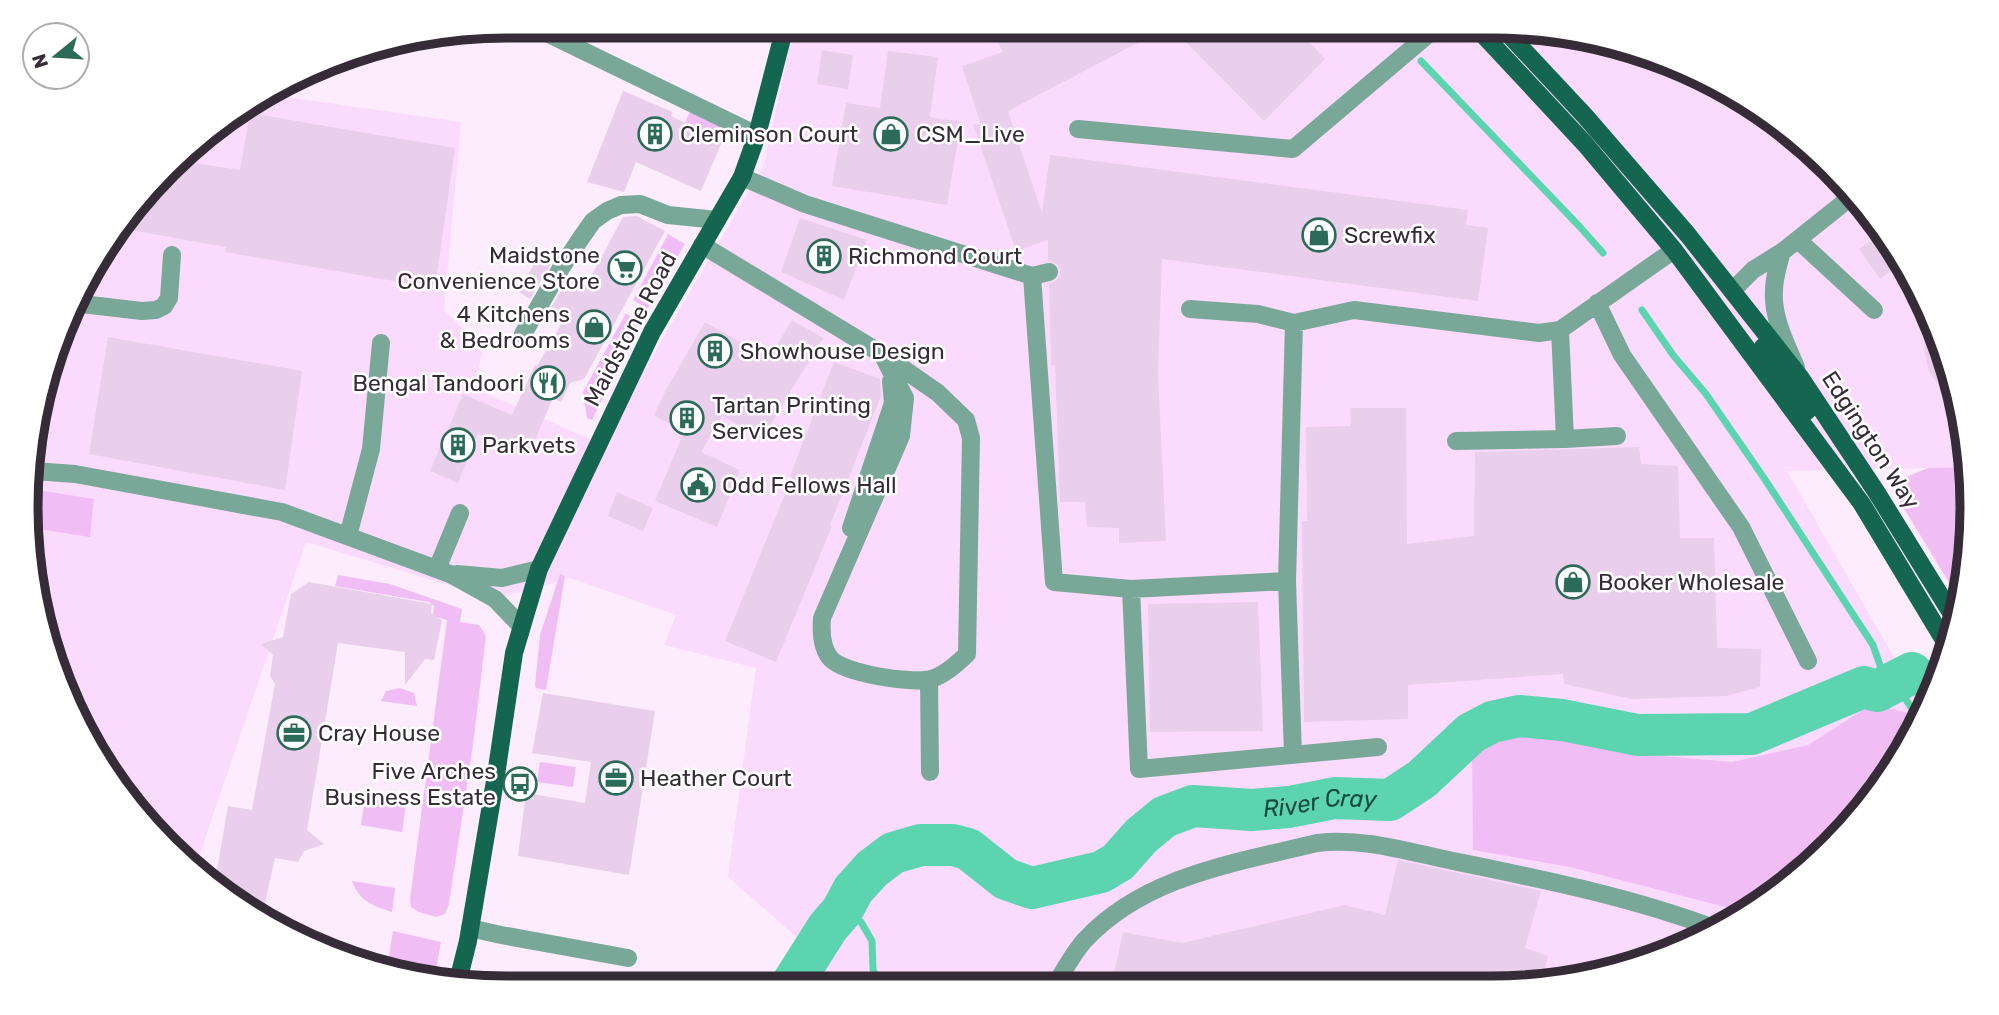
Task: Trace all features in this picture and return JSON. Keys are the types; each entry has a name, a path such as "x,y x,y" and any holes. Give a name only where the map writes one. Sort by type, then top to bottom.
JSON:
{"main road":[{"name":"Maidstone Road","path":"460,973 496,775 514,653 539,569 652,331 742,177 757,135 782,38"},
{"name":"Edgington Way","path":"1486,38 1681,242 1713,266 1800,377 1877,493 1949,609"},
{"name":"Edgington Way","path":"1514,39 1645,185 1648,204 1681,242 1862,504 1942,637"},
{"name":"Edgington Way","path":"1732,291 1728,298 1864,495 1862,504"}],"street":[{"path":"557,38 757,135"},
{"path":"1078,129 1293,149 1424,38"},
{"path":"742,177 805,204 1040,274 1054,582 1131,589 1287,581"},
{"path":"1732,291 1753,270 1798,240 1846,200"},
{"path":"523,334 581,238 593,221 607,211 621,205 640,204 668,215 717,220"},
{"path":"1798,240 1874,310"},
{"path":"1190,309 1258,314 1294,323 1354,310 1539,332 1560,330 1681,242"},
{"path":"702,245 886,360 938,393 966,420 971,438 967,654 957,664 929,680 887,678 848,670 831,658 821,638 822,618 901,436 905,398 886,360"},
{"path":"1782,252 1773,294 1782,333 1800,377"},
{"path":"85,304 142,310 156,310 164,306 169,298 172,255"},
{"path":"1713,266 1738,274 1753,270"},
{"path":"1597,303 1622,355 1741,527 1808,661"},
{"path":"1293,755 1287,581 1294,323"},
{"path":"1560,330 1565,439"},
{"path":"348,536 371,449 381,343"},
{"path":"1456,441 1617,436"},
{"path":"41,471 75,474 282,512 443,571 495,599 521,626"},
{"path":"443,571 460,513"},
{"path":"443,571 502,578 539,569"},
{"path":"1131,589 1139,769 1378,747"},
{"path":"929,680 930,772"},
{"path":"1061,976 1085,941 1124,907 1155,890 1190,874 1335,841 1364,842 1511,873 1671,912 1705,925"},
{"path":"470,928 628,958"}],"shaded area":[{"path":"792,38 1492,38 1553,43 1613,54 1671,74 1699,87 1726,101 1777,135 1844,198 1864,222 1898,273 1936,357 1945,386 1958,467 1787,471 1919,700 1912,715 1898,742 1864,793 1823,839 1777,880 1726,914 1699,928 1671,941 1613,961 1553,972 1492,976 799,976 802,942 728,877 756,668 664,645 676,615 570,578 495,599 306,542 198,860 135,793 101,742 63,658 54,629 43,569 38,508 43,446 54,386 74,328 87,300 101,273 135,222 198,155 222,135 282,96 461,122 444,310 483,349 474,388 601,444 764,165"},
{"path":"691,109 727,127 722,142 686,127"},
{"path":"668,234 685,244 647,309 633,300"},
{"path":"626,313 632,322 635,319 639,322 592,420 587,418 583,392"},
{"path":"1958,467 1959,538 1953,588 1889,484 1928,468"},
{"path":"39,490 94,499 90,537 39,529"},
{"path":"560,574 565,576 546,690 536,688 535,685 540,635"},
{"path":"338,575 390,584 462,609 460,622 479,625 486,636 449,904 445,914 436,917 411,907 410,899 447,620 433,616 434,606 429,602 335,586"},
{"path":"400,688 414,693 417,706 381,701 386,691"},
{"path":"1872,704 1912,714 1881,768 1844,817 1801,860 1734,909 1570,867 1473,850 1472,749 1505,730 1541,729 1617,752 1732,762 1808,745"},
{"path":"540,762 576,767 573,787 537,782"},
{"path":"365,798 406,805 402,832 361,825"},
{"path":"352,881 395,888 392,912 368,902"},
{"path":"393,931 441,942 436,970 388,961"}],"building":[{"path":"996,38 1147,38 1008,111 1042,213 1050,155 1468,210 1466,225 1488,228 1478,301 1162,259 1158,374 1166,541 1119,543 1119,528 1087,527 1085,502 1060,502 1049,284 1057,280 1060,269 1057,264 1048,261 1048,240 1016,251 973,124 981,125 962,66 1003,52"},
{"path":"1182,38 1305,38 1325,59 1264,121"},
{"path":"822,50 853,55 848,89 817,84"},
{"path":"888,51 938,57 930,117 961,122 947,205 832,186 846,103 880,108"},
{"name":"Cleminson Court","path":"623,91 673,112 671,116 687,124 686,127 722,142 701,191 636,162 624,192 587,182"},
{"path":"254,114 455,148 435,288 225,252 226,247 130,230 155,198 190,162 240,170 249,116"},
{"path":"637,216 665,231 584,379 570,383 561,402 553,398 528,456 478,434 458,483 430,471 463,394 512,415 535,365 537,366 563,321 549,311 568,278 585,288 623,217"},
{"name":"Richmond Court","path":"800,218 867,240 844,300 781,272"},
{"path":"1875,238 1895,268 1880,279 1859,249"},
{"path":"542,249 555,257 530,299 519,292"},
{"path":"792,320 823,338 762,438 722,416 701,452 740,470 717,527 655,501 684,432 654,415 705,322 769,359"},
{"path":"1925,329 1947,397 1929,372 1924,349"},
{"path":"108,337 302,371 285,490 89,454"},
{"path":"834,362 880,379 881,396 830,525 832,526 776,662 725,641 792,477 790,476"},
{"name":"Booker Wholesale","path":"1350,408 1406,408 1407,544 1474,536 1475,452 1639,447 1641,464 1678,466 1680,538 1714,538 1717,648 1761,649 1760,687 1726,696 1632,699 1564,684 1563,674 1408,685 1408,719 1304,722 1302,521 1307,521 1306,427 1351,426"},
{"path":"617,492 653,508 643,531 608,516"},
{"name":"Cray House","path":"309,582 432,604 431,613 442,620 434,660 425,659 405,685 405,652 338,643 307,830 324,844 304,851 298,862 275,858 264,908 216,875 228,806 252,810 275,684 270,676 273,655 261,644 283,637 291,594"},
{"path":"1258,602 1263,731 1150,732 1148,604"},
{"name":"Heather Court","path":"543,693 655,711 629,875 518,856 526,793 585,803 591,762 532,753"},
{"path":"1398,860 1541,891 1525,948 1548,956 1544,973 1492,976 1113,976 1123,932 1182,943 1345,905 1385,915"}],"waterway":[{"path":"1421,61 1603,253"},
{"path":"1642,310 1673,355 1706,394 1764,478 1873,645 1882,671 1877,691 1905,698 1914,711"},
{"name":"River Cray","path":"797,976 828,927 842,911 853,890 872,869 893,853 921,845 953,845 968,849 1006,879 1032,888 1101,872 1118,862 1141,836 1164,817 1193,806 1252,810 1289,807 1335,798 1390,800 1422,779 1471,733 1492,722 1519,716 1562,720 1638,735 1752,734 1864,687 1877,691 1912,673"},
{"path":"842,911 861,922 872,941 875,976"}],"place":[{"name":"Cleminson Court","path":"655,134"},
{"name":"CSM_Live","path":"891,134"},
{"name":"Screwfix","path":"1319,235"},
{"name":"Richmond Court","path":"824,256"},
{"name":"Maidstone Convenience Store","path":"625,268"},
{"name":"4 Kitchens & Bedrooms","path":"594,327"},
{"name":"Showhouse Design","path":"715,351"},
{"name":"Bengal Tandoori","path":"548,383"},
{"name":"Tartan Printing Services","path":"687,418"},
{"name":"Parkvets","path":"458,445"},
{"name":"Odd Fellows Hall","path":"698,485"},
{"name":"Booker Wholesale","path":"1573,582"},
{"name":"Cray House","path":"294,733"},
{"name":"Heather Court","path":"616,778"},
{"name":"Five Arches Business Estate","path":"520,784"}]}
